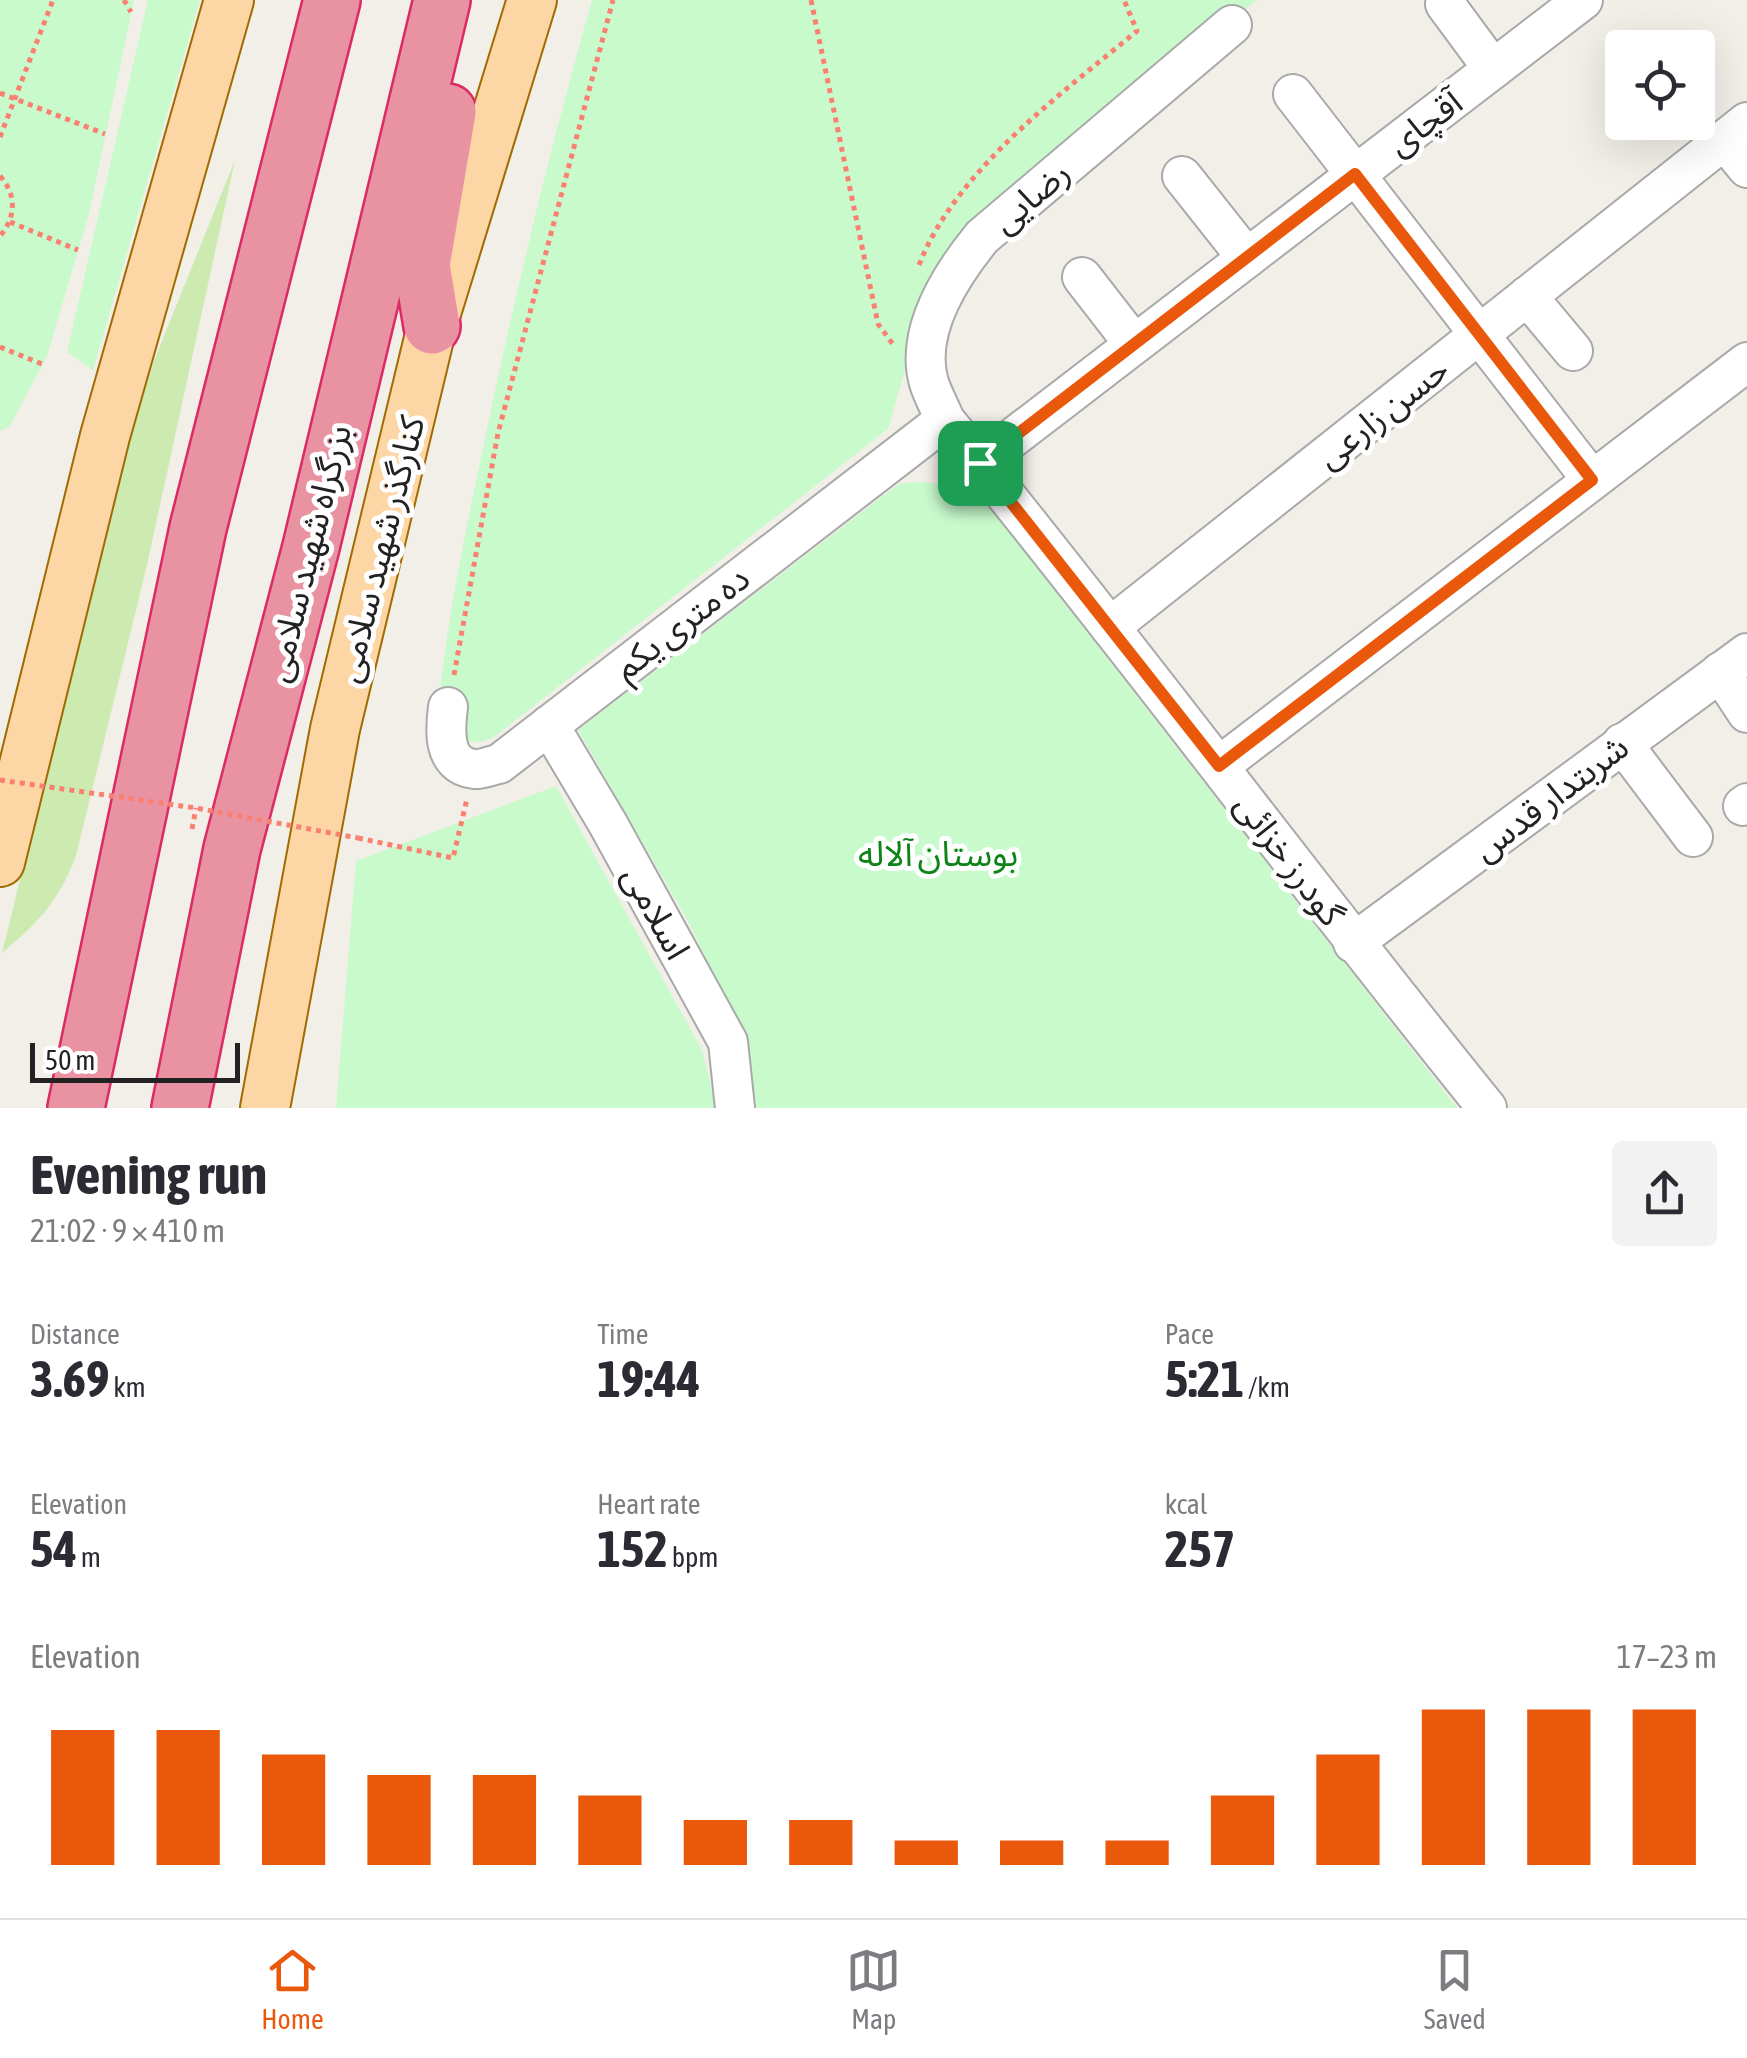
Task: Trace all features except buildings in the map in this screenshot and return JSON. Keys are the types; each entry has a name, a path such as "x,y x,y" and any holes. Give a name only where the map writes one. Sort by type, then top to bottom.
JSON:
{"highway":[{"path":"76,1108 198,528 332,0"},
{"name":"بزرگراه شهید سلامی","path":"180,1108 232,850 311,546 442,0"},
{"path":"432,326 422,265 447,120 461,0"}],"main road":[{"path":"0,862 104,436 229,0"},
{"name":"کنارگذر شهید سلامی","path":"265,1108 335,729 432,326 532,0"},
{"path":"286,1108 295,946"}],"street":[{"name":"آقچای","path":"980,463 1583,0"},
{"path":"1444,4 1494,69"},
{"name":"رضایی","path":"945,420 928,380 927,346 937,308 956,269 982,237 1021,201 1232,25"},
{"path":"1293,94 1592,480"},
{"name":"حسن زارعی","path":"1110,628 1527,296 1739,143"},
{"path":"1182,176 1246,258"},
{"path":"1082,276 1134,344"},
{"path":"1527,296 1573,351"},
{"path":"1219,766 1747,362"},
{"name":"گودرز خزائی","path":"945,420 1219,766 1353,943 1487,1108"},
{"name":"ده متری یکم","path":"474,769 499,764 945,420"},
{"path":"1734,663 1747,713"},
{"name":"شربتدار قدس","path":"1353,943 1734,663"},
{"path":"448,707 444,740 454,760 474,769"},
{"name":"اسلامی","path":"549,726 608,824 728,1042 734,1108"},
{"path":"1622,743 1693,838"}],"path":[{"path":"0,137 53,0"},
{"path":"124,0 131,12"},
{"path":"448,707 498,433 613,0"},
{"path":"811,0 878,324 905,362"},
{"path":"917,270 948,213 993,157 1066,89 1137,31 1124,0"},
{"path":"0,93 105,134"},
{"path":"0,176 12,196 10,222 0,236"},
{"path":"10,222 78,250"},
{"path":"895,347 898,330"},
{"path":"0,348 42,364"},
{"path":"0,780 196,808 453,858 474,769"}],"green space":[{"path":"0,0 134,0 89,214 47,356 10,426 0,431"},
{"path":"148,0 200,0 93,370 67,352"},
{"path":"592,0 1257,0 1109,117 914,338 888,429 494,737 481,742 464,741 439,701 453,602 522,273"},
{"path":"235,160 147,565 76,856 46,910 2,953 124,455 154,361"},
{"name":"بوستان آلاله","path":"926,482 978,492 1457,1108 747,1108 743,1038 688,921 578,730 900,483"},
{"path":"556,786 702,1050 717,1108 336,1108 356,861"}],"route":[{"path":"1355,174 1592,480 1219,766 980,463 1355,174"}]}
